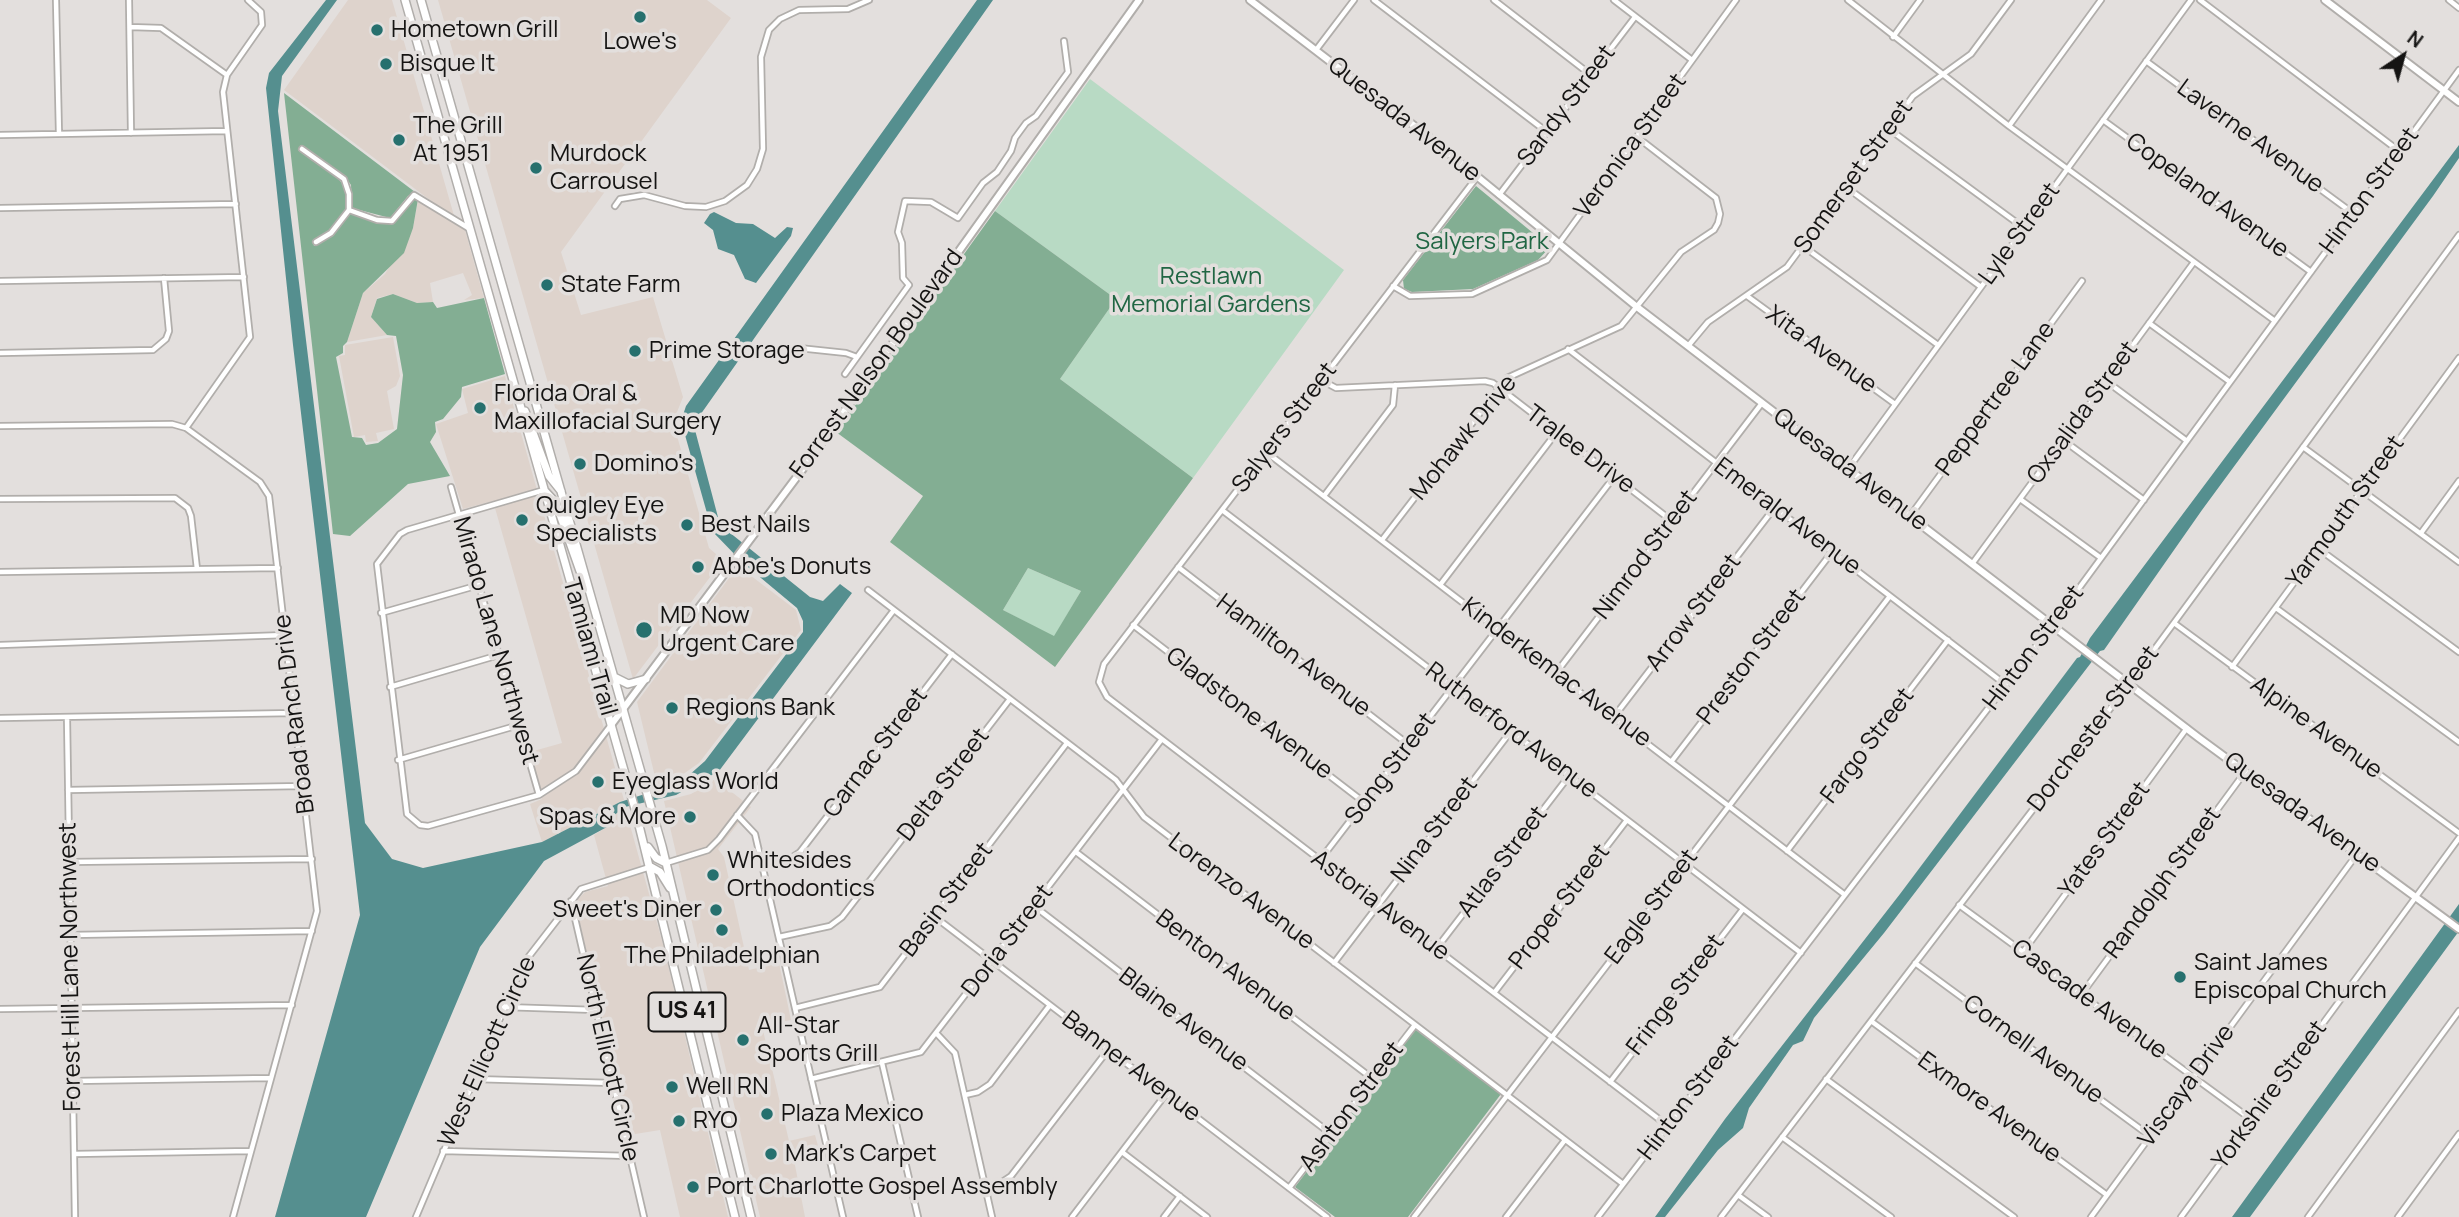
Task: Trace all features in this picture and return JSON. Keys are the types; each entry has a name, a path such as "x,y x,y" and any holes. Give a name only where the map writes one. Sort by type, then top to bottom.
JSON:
{"main road":[{"name":"Tamiami Trail","path":"405,0 631,791 735,1217"},
{"name":"Tamiami Trail","path":"421,0 646,787 751,1217"},
{"path":"425,72 441,68"},
{"path":"517,395 534,429 549,477 561,491"},
{"path":"544,490 556,503 568,543 591,597"},
{"path":"614,677 628,684 646,678"},
{"path":"645,844 656,858 666,863"},
{"path":"651,867 664,876 674,895"}],"street":[{"path":"56,0 59,134"},
{"path":"130,0 131,133"},
{"path":"0,426 172,424 186,428 247,345 250,331 222,92 227,75 262,25 261,12 247,0"},
{"path":"615,206 620,199 644,195 685,206 706,207 725,201 747,185 757,169 763,149 761,57 769,30 780,19 799,10 848,9 869,0"},
{"name":"Forrest Nelson Boulevard","path":"611,725 747,543 1139,0"},
{"name":"Quesada Avenue","path":"1250,0 1477,177 1637,307 2245,772 2459,929"},
{"path":"1316,50 1354,0"},
{"path":"1374,0 1547,132"},
{"path":"1494,0 1591,75"},
{"path":"1614,0 1692,61"},
{"name":"Veronica Street","path":"1393,286 1410,296 1472,294 1540,265 1559,245 1735,0"},
{"path":"1848,0 2008,126 2275,321"},
{"path":"1893,37 1920,0"},
{"name":"Somerset Street","path":"1688,346 1708,322 1781,273 1913,96 1971,54 2011,0"},
{"path":"2008,126 2101,0"},
{"name":"Lyle Street","path":"1848,468 2192,0"},
{"path":"2200,0 2399,151"},
{"path":"2325,0 2459,102"},
{"path":"2449,0 2459,8"},
{"name":"Sandy Street","path":"1499,195 1635,17"},
{"path":"130,27 161,28 227,75"},
{"path":"845,374 909,285 903,278 902,243 898,232 905,201 931,202 958,218 983,183 997,172 1012,151 1015,138 1026,123 1036,116 1068,72 1064,41"},
{"name":"Laverne Avenue","path":"2146,61 2354,214"},
{"name":"Hinton Street","path":"1598,1217 2052,625 2459,70"},
{"name":"Copeland Avenue","path":"2103,120 2311,272"},
{"path":"1889,129 2024,228"},
{"path":"0,135 227,131"},
{"name":"Mohawk Drive","path":"1382,540 1513,373 1621,326 1681,252 1714,230 1720,214 1719,206 1711,194 1637,137"},
{"path":"302,149 348,185 349,210 331,233 316,242"},
{"name":"Salyers Street","path":"1099,682 1104,664 1133,625 1477,177"},
{"path":"1846,187 1981,287"},
{"path":"349,210 377,220 392,221 414,195 470,229"},
{"path":"0,208 236,204"},
{"name":"Dorchester Street","path":"1721,1217 2129,684 2459,235"},
{"path":"1803,246 1938,345"},
{"name":"Oxsalida Street","path":"1972,564 2193,262"},
{"path":"0,281 244,277"},
{"path":"0,354 153,350 166,339 169,331 163,278"},
{"name":"Peppertree Lane","path":"1910,516 2082,281"},
{"name":"Xita Avenue","path":"1747,296 1895,404"},
{"path":"2149,322 2230,382"},
{"path":"799,348 846,353 858,357"},
{"name":"Emerald Avenue","path":"1567,349 2006,685"},
{"name":"Yarmouth Street","path":"2232,667 2459,358"},
{"name":"Tralee Drive","path":"1321,380 1336,388 1485,381 1499,388 1672,521"},
{"path":"2106,381 2187,441"},
{"path":"1324,496 1394,405 1395,385"},
{"name":"Nimrod Street","path":"1556,673 1762,403"},
{"name":"Broad Ranch Drive","path":"186,428 266,488 278,568 317,911 233,1217"},
{"path":"1440,585 1557,432"},
{"path":"2063,440 2144,500"},
{"path":"2303,447 2459,562"},
{"name":"Kinderkemac Avenue","path":"1266,452 1845,895"},
{"name":"Song Street","path":"1320,860 1614,477"},
{"path":"2421,533 2459,481"},
{"name":"Mirado Lane Northwest","path":"451,487 539,795"},
{"path":"544,490 400,534 381,556 376,572 404,806 412,821 420,825 434,825 539,795 576,771 611,725"},
{"path":"0,499 176,498 188,508 191,516 198,569"},
{"path":"2020,499 2101,558"},
{"name":"Arrow Street","path":"1614,718 1774,508"},
{"name":"Rutherford Avenue","path":"1222,510 1801,953"},
{"path":"2319,549 2459,652"},
{"name":"Preston Street","path":"1671,762 1832,552"},
{"name":"Hamilton Avenue","path":"1178,567 1409,745"},
{"path":"0,572 278,568"},
{"path":"381,613 479,585"},
{"name":"Lorenzo Avenue","path":"868,590 1116,780 1144,817 1623,1184"},
{"name":"Eagle Street","path":"1415,1217 1890,596"},
{"path":"2276,608 2459,743"},
{"path":"666,863 708,850 894,610"},
{"name":"Alpine Avenue","path":"2174,624 2459,833"},
{"name":"Gladstone Avenue","path":"1133,625 1365,803"},
{"path":"0,645 286,635"},
{"name":"Fargo Street","path":"1787,851 1948,640"},
{"name":"Carnac Street","path":"762,866 788,860 800,852 952,654"},
{"path":"390,687 499,655"},
{"name":"Astoria Avenue","path":"1099,682 1107,696 1162,739 1668,1126"},
{"name":"Delta Street","path":"779,937 838,922 1010,699"},
{"path":"0,718 295,713"},
{"name":"Forest Hill Lane Northwest","path":"67,717 75,1217"},
{"path":"398,760 519,725"},
{"name":"Yates Street","path":"2023,952 2187,728"},
{"name":"Nina Street","path":"1334,963 1511,731"},
{"name":"Doria Street","path":"811,1079 921,1052 1162,739"},
{"name":"Basin Street","path":"795,1008 880,987 1068,743"},
{"name":"Randolph Street","path":"2081,995 2245,772"},
{"name":"Atlas Street","path":"1436,949 1569,776"},
{"path":"68,789 303,786"},
{"path":"737,815 751,827 762,866 843,1217"},
{"name":"Proper Street","path":"1494,993 1627,820"},
{"name":"Yorkshire Street","path":"2181,1217 2459,838"},
{"name":"Benton Avenue","path":"1076,852 1373,1079"},
{"name":"Viscaya Drive","path":"2091,1217 2357,854"},
{"path":"69,862 312,859"},
{"name":"West Ellicott Circle","path":"416,1217 523,964 571,900 588,885 651,867"},
{"name":"North Ellicott Circle","path":"571,900 644,1217"},
{"name":"Cascade Avenue","path":"1959,905 2252,1120"},
{"name":"Blaine Avenue","path":"1034,906 1331,1134"},
{"name":"Fringe Street","path":"1610,1082 1743,909"},
{"name":"Banner Avenue","path":"934,917 1327,1217"},
{"path":"71,935 312,931"},
{"name":"Cornell Avenue","path":"1915,963 2150,1136"},
{"path":"0,1009 292,1005"},
{"path":"965,1095 978,1092 990,1084 1050,1005"},
{"path":"504,1007 596,1010"},
{"path":"2308,1217 2459,1011"},
{"path":"2454,1018 2459,1022"},
{"name":"Exmore Avenue","path":"1871,1021 2107,1195"},
{"name":"Ashton Street","path":"1289,1188 1415,1025"},
{"path":"937,1034 955,1053 992,1217"},
{"path":"986,1188 1011,1176 1108,1049"},
{"path":"882,1063 918,1217"},
{"path":"73,1081 272,1078"},
{"path":"474,1079 613,1083"},
{"path":"1826,1079 2014,1217"},
{"path":"1072,1217 1166,1094"},
{"path":"2398,1217 2459,1134"},
{"path":"1782,1137 1891,1217"},
{"path":"1506,1217 1565,1140"},
{"path":"74,1154 251,1151"},
{"path":"443,1151 630,1156"},
{"path":"1122,1152 1207,1217"},
{"path":"1738,1195 1768,1217"},
{"path":"1164,1217 1180,1196"}],"shaded area":[{"path":"348,0 392,0 455,219 284,90"},
{"path":"438,0 707,0 731,18 561,252 581,315 653,297 683,397 673,422 709,548 723,560 633,679"},
{"path":"418,200 465,230 484,298 464,300 472,295 463,273 430,283 433,302 417,303 393,294 377,298 371,317 387,335 347,342 363,293 385,274 413,228"},
{"path":"393,337 400,376 396,386 387,391 394,429 376,433 378,441 366,442 365,435 354,437 339,356 345,355 345,345"},
{"path":"505,376 624,800 542,842 530,804 542,799 530,752 562,743 493,501 463,509 436,424 468,413 462,389"},
{"path":"738,566 796,610 801,630 699,763 679,777 657,785 637,702"},
{"path":"715,779 751,807 718,849 724,857 749,970 779,963 791,1020 762,1026 789,1141 815,1135 820,1153 794,1160 805,1217 760,1217 664,801 691,794"},
{"path":"625,807 664,948 728,1217 680,1217 660,1130 629,1135 576,907 578,899 585,892 608,886 594,835 607,827 613,816"}],"green space":[{"name":"Restlawn Memorial Gardens","path":"1090,79 1344,270 1193,478 1060,379 1116,299 995,211"},
{"path":"284,93 415,192 408,196 390,218 352,208 351,185 346,178 301,145 298,150 337,177 345,187 347,195 346,209 329,231 313,241 314,246 332,235 349,213 377,223 392,224 412,200 418,199 413,228 404,253 363,293 347,342 343,346 343,353 336,357 352,437 362,438 366,445 378,443 397,429 403,375 396,336 387,335 371,317 377,299 393,294 417,303 433,302 437,308 484,298 505,374 462,387 461,397 443,419 435,422 436,432 430,442 450,476 408,484 350,536 333,534"},
{"name":"Salyers Park","path":"1476,186 1550,247 1538,260 1473,289 1412,292 1404,289 1403,280"},
{"path":"995,211 1116,299 1060,379 1193,478 1055,667 890,542 923,496 836,432","holes":["1028,568 1081,591 1054,636 1003,610"]},
{"path":"1028,568 1081,591 1054,637 1003,610"},
{"path":"1415,1029 1501,1094 1408,1217 1335,1217 1295,1187"}],"water":[{"path":"326,0 337,0 282,76 278,111 365,823 392,859 423,868 542,842 620,802 673,785 688,776 705,761 803,632 803,621 797,608 743,563 712,531 685,435 683,415 686,406 977,0 993,0 698,418 695,430 719,521 724,528 810,597 823,601 840,584 852,593 719,771 676,795 625,807 613,816 607,827 544,861 480,947 366,1217 275,1217 360,915 293,345 266,88 269,73"},
{"path":"2459,145 2459,158 2433,196 2202,510 2104,650 2100,651 1884,933 1814,1018 1803,1041 1793,1045 1749,1108 1743,1128 1718,1150 1665,1217 1655,1217 1725,1119 2080,657 2090,638"},
{"path":"714,212 736,223 753,224 775,238 787,227 793,228 791,236 756,283 745,279 734,255 718,249 713,230 704,223"},
{"path":"2459,904 2459,931 2250,1217 2232,1217"}],"place":[{"name":"Lowe's","path":"640,17"},
{"name":"Hometown Grill","path":"377,30"},
{"name":"Bisque It","path":"386,64"},
{"name":"The Grill At 1951","path":"399,140"},
{"name":"Murdock Carrousel","path":"536,168"},
{"name":"State Farm","path":"547,285"},
{"name":"Prime Storage","path":"635,351"},
{"name":"Florida Oral & Maxillofacial Surgery","path":"480,408"},
{"name":"Domino's","path":"580,464"},
{"name":"Quigley Eye Specialists","path":"522,520"},
{"name":"Best Nails","path":"687,525"},
{"name":"Abbe's Donuts","path":"698,567"},
{"name":"MD Now Urgent Care","path":"644,630"},
{"name":"Regions Bank","path":"672,708"},
{"name":"Eyeglass World","path":"598,782"},
{"name":"Spas & More","path":"690,817"},
{"name":"Whitesides Orthodontics","path":"713,875"},
{"name":"Sweet's Diner","path":"716,910"},
{"name":"The Philadelphian","path":"722,930"},
{"name":"Saint James Episcopal Church","path":"2180,977"},
{"name":"All-Star Sports Grill","path":"743,1040"},
{"name":"Well RN","path":"672,1087"},
{"name":"Plaza Mexico","path":"767,1114"},
{"name":"RYO","path":"679,1121"},
{"name":"Mark's Carpet","path":"771,1154"},
{"name":"Port Charlotte Gospel Assembly","path":"693,1187"}]}
